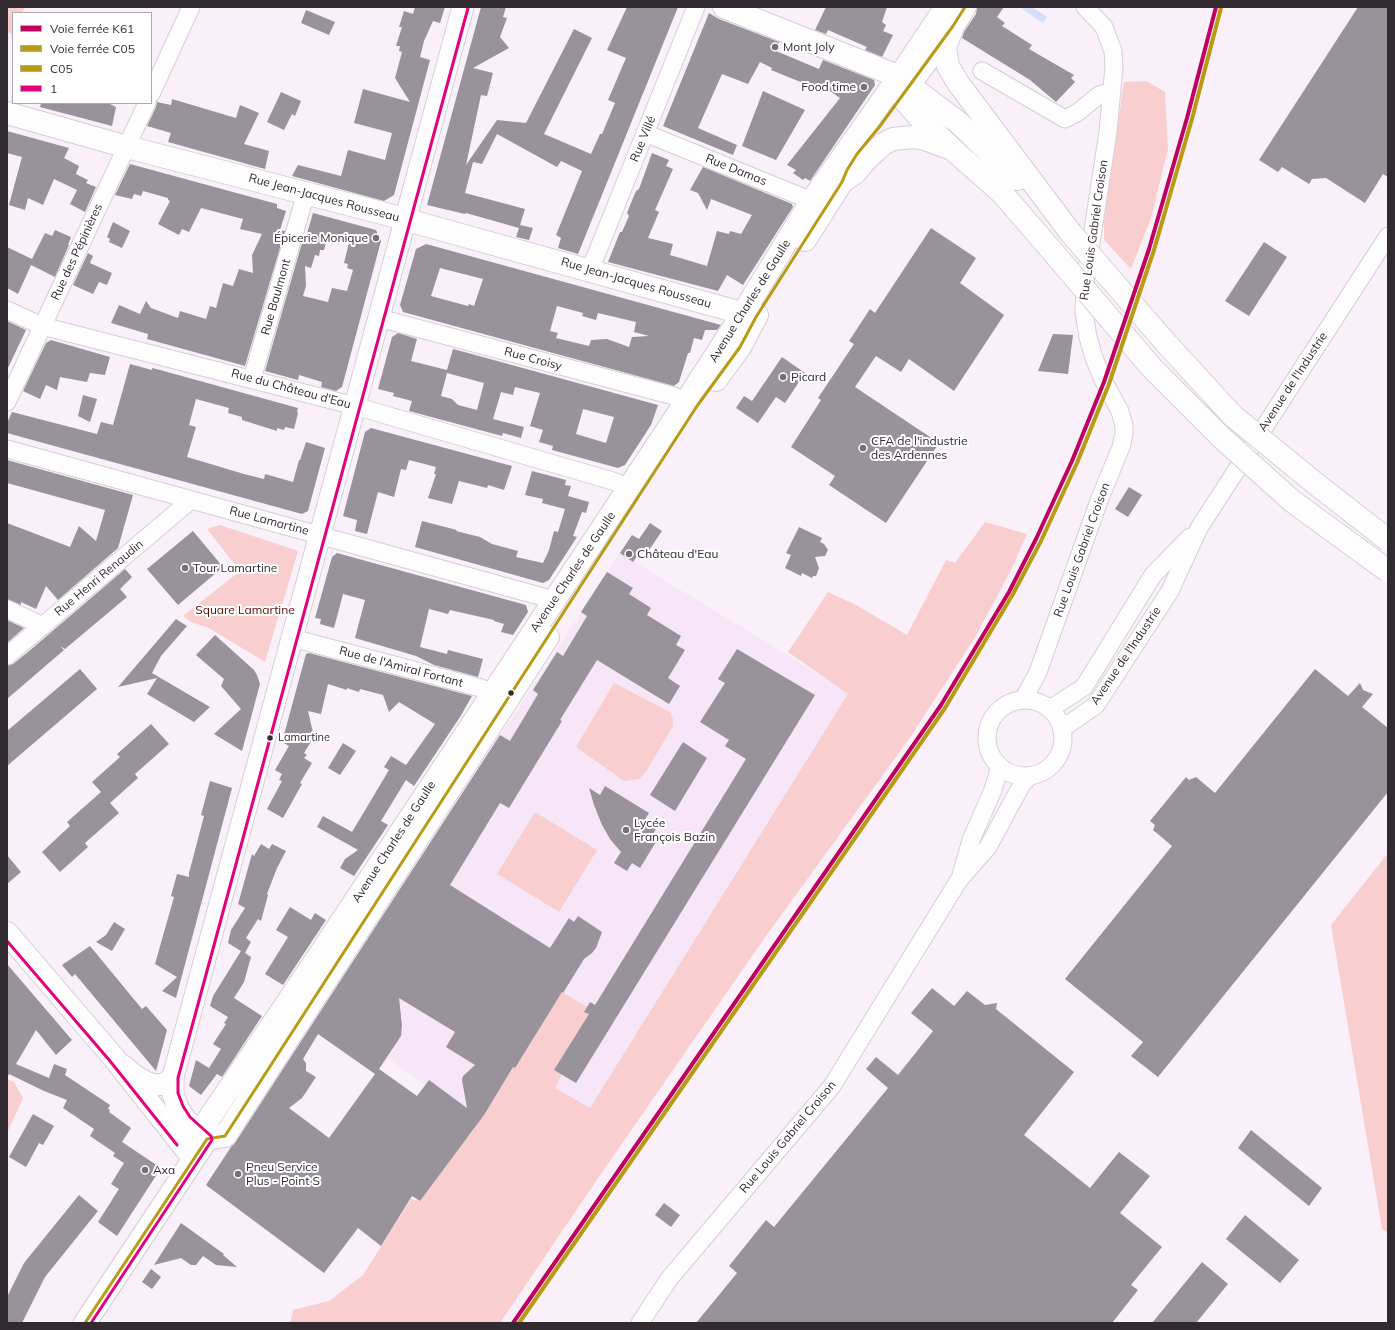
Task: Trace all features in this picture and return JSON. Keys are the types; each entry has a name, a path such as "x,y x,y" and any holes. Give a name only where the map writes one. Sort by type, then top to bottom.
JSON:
{"main road":[{"path":"724,7 903,86 959,123 1070,232"},
{"name":"Avenue Charles de Gaulle","path":"500,696 552,604 685,403 749,315 819,203 903,86 949,16 965,7"},
{"path":"949,16 945,48 948,66 958,84 1070,232 1166,343 1233,416 1316,484 1388,540"},
{"path":"903,86 920,118 951,148 1002,193 1152,368 1222,438 1292,501 1388,571"},
{"name":"Avenue Charles de Gaulle","path":"819,203 842,182 846,170 880,126 903,86"},
{"name":"Rue Jean-Jacques Rousseau","path":"7,113 127,147 306,193 590,270 749,315"},
{"path":"842,182 855,173 882,144 893,139 913,137 925,139 951,148"},
{"name":"Avenue Charles de Gaulle","path":"207,1139 225,1136 320,971 500,696 697,406 740,347 749,315"},
{"path":"7,932 114,1058 193,1158"},
{"path":"84,1323 207,1139"}],"street":[{"path":"152,92 191,7"},
{"path":"207,1139 186,1120 178,1108 173,1094 173,1077 464,7"},
{"name":"Rue Villé","path":"590,270 696,7"},
{"name":"Rue Louis Gabriel Croison","path":"1023,700 1038,672 1100,498 1121,447 1124,434 1124,426 1120,412 1092,353 1085,323 1083,302 1108,132 1114,67 1113,51 1104,27 1086,7"},
{"path":"982,71 1065,119 1077,113 1099,95 1112,91"},
{"name":"Rue des Pépinières","path":"7,402 147,104"},
{"name":"Rue Damas","path":"645,133 819,203"},
{"name":"Rue Baulmont","path":"252,379 306,193"},
{"name":"Avenue de l'Industrie","path":"1062,729 1096,705 1170,591 1199,528 1388,236"},
{"name":"Rue du Château d'Eau","path":"7,310 42,326 355,406 616,482 628,489"},
{"name":"Rue Croisy","path":"379,318 674,396 685,403"},
{"name":"Rue Lamartine","path":"7,449 543,597 552,604"},
{"name":"Rue Henri Renaudin","path":"7,656 191,500"},
{"name":"Avenue de l'Industrie","path":"1050,709 1084,687 1152,575 1199,528"},
{"path":"7,610 43,626"},
{"name":"Rue de l'Amiral Fortant","path":"292,638 481,688 500,696"},
{"path":"1033,700 1050,709 1058,718 1062,729 1062,747 1058,758 1041,773 1030,776 1019,776 1000,766 991,756 987,744 987,731 992,719 1000,709 1011,702 1033,700"},
{"name":"Rue Louis Gabriel Croison","path":"960,880 971,840 993,790 1000,766"},
{"name":"Rue Louis Gabriel Croison","path":"640,1323 669,1279 832,1086 960,880 988,847 1022,784 1030,776"},
{"path":"114,1058 134,1075 154,1085 165,1084 173,1077"}],"shaded area":[{"name":"Lycée François Bazin","path":"620,553 894,720 596,1132 496,1062 462,1112 385,1056 403,1030 402,1016 388,1005 365,1004 337,985"}],"green space":[{"path":"7,7 25,7 22,12 12,12 12,34 7,32"},
{"path":"1146,81 1165,92 1168,149 1151,218 1131,269 1104,240 1104,220 1124,82"},
{"path":"985,522 1027,534 1011,570 974,639 909,739 766,936 596,1181 500,1323 290,1323 293,1310 329,1301 363,1275 411,1199 420,1201 468,1135 469,1136 513,1067 515,1068 562,992 587,1007 584,1011 589,1014 555,1070 562,1074 555,1088 590,1108 848,694 788,652 828,592 856,605 907,635 946,560 955,563"},
{"name":"Square Lamartine","path":"220,525 298,551 265,662 209,628 191,622 183,616 240,571 207,529"},
{"path":"614,683 670,712 673,719 673,726 645,773 639,779 624,781 576,747"},
{"path":"535,812 597,850 559,912 497,874"},
{"path":"1388,853 1388,1233 1382,1229 1331,925"},
{"path":"7,1079 14,1082 23,1098 7,1133"}],"water":[{"path":"1023,7 1032,7 1047,17 1043,23 1022,9"}],"building":[{"path":"415,7 445,7 440,23 433,21 424,41 420,57 430,60 394,195 384,201 292,176 298,165 341,176 348,150 385,160 392,133 354,123 363,89 410,102 395,78 402,52 399,51 400,46 396,46 402,27 399,27 404,11 413,14"},
{"path":"481,7 506,7 503,17 507,18 500,37 509,48 473,68 493,73 487,96 481,95 466,165 497,120 526,123 574,29 592,38 544,134 591,154 600,134 602,134 615,103 608,100 626,58 607,50 627,7 678,7 578,254 558,248 561,238 556,235 582,171 561,161 557,167 497,134 482,164 473,162 465,193 525,209 520,225 533,228 529,240 516,237 519,228 466,213 427,205"},
{"path":"826,7 887,7 882,22 886,25 883,31 893,35 882,57 865,50 867,47 828,30 826,34 815,30"},
{"path":"977,7 1004,7 997,17 1005,23 1002,26 1032,45 1029,49 1074,75 1071,78 1075,82 1056,102 1030,80 962,38 964,32 976,14"},
{"path":"1358,7 1388,7 1388,177 1383,174 1365,203 1326,178 1312,179 1309,184 1282,167 1278,172 1259,160"},
{"path":"306,10 335,22 329,35 301,23"},
{"path":"709,13 719,19 779,42 776,51 819,69 823,60 874,80 875,85 810,181 805,178 803,180 793,173 796,170 787,165 840,98 820,84 818,89 771,70 772,68 760,62 748,84 722,74 698,128 737,145 733,155 663,126"},
{"path":"763,91 805,110 776,160 742,146"},
{"path":"281,92 301,101 295,116 292,114 284,130 267,122"},
{"path":"172,99 236,118 240,105 259,113 244,144 269,151 265,169 168,142 171,133 147,126 157,102 171,105"},
{"path":"41,104 110,104 116,107 112,126 40,107"},
{"path":"7,131 69,148 64,158 79,166 76,174 88,180 86,183 96,187 85,212 70,204 77,190 54,179 43,205 28,198 25,210 9,205 22,157 7,153"},
{"path":"652,153 669,160 666,166 673,169 655,210 659,212 648,238 673,244 670,255 707,266 717,231 729,234 730,231 741,234 752,215 711,199 707,210 698,193 690,190 703,167 792,204 793,207 743,285 727,275 718,291 608,262 620,232 622,232 629,216 627,213 636,191 639,189"},
{"path":"130,164 277,204 277,208 286,211 280,230 285,231 245,366 147,339 148,334 111,323 119,305 140,314 146,301 151,308 178,318 180,311 206,319 210,306 216,308 223,283 233,286 239,269 253,273 252,255 262,234 240,229 243,219 201,208 189,232 182,229 179,235 158,224 170,201 168,198 143,191 141,196 134,194 132,199 115,195"},
{"path":"313,213 376,230 381,241 342,387 336,391 321,387 322,382 299,375 298,380 265,371 304,236 306,237","holes":["327,238 349,243 344,263 348,264 347,268 353,270 347,291 332,288 328,302 303,296 306,286 305,266 311,268 315,255 319,256 320,250 324,250"]},
{"path":"113,222 130,231 122,248 109,242 110,239 107,237"},
{"path":"931,228 976,258 960,283 1004,315 954,391 909,359 901,372 876,356 855,387 939,443 886,523 829,485 835,476 791,447 821,400 818,398 854,344 849,341 870,309 875,313"},
{"path":"55,230 71,237 55,277 31,265 18,294 7,288 7,247 32,259 45,233 52,236"},
{"path":"1264,242 1287,257 1249,316 1225,301"},
{"path":"426,244 721,325 717,330 705,330 702,340 694,338 679,382 674,386 403,312 400,305 416,249","holes":["440,268 483,279 474,306 469,304 468,306 431,296","557,306 583,313 582,316 596,320 598,313 636,322 634,332 649,336 632,337 629,347 607,339 591,340 589,346 556,338 558,333 550,331"]},
{"path":"88,253 93,256 90,263 112,273 107,285 99,282 93,294 73,285"},
{"path":"7,321 26,330 7,370"},
{"path":"398,333 417,339 411,361 447,370 453,349 658,405 651,425 625,465 618,468 552,450 553,446 539,442 543,430 530,426 540,393 515,387 513,395 501,392 493,419 524,427 521,438 503,433 502,436 409,411 412,401 393,396 394,393 378,389 392,337","holes":["447,373 484,383 477,410 458,405 452,399 441,396","583,409 614,417 606,443 576,434"]},
{"path":"1053,334 1073,335 1068,374 1038,371"},
{"path":"51,340 110,357 105,375 90,373 87,382 60,377 57,390 46,385 40,399 23,391 46,343"},
{"path":"782,357 805,373 785,403 776,397 758,423 736,408 744,396 752,401"},
{"path":"130,364 152,370 152,368 160,370 298,408 294,429 285,427 284,430 277,428 277,431 242,420 242,417 228,413 229,408 196,399 189,425 196,427 187,457 264,479 265,474 293,482 306,442 325,448 308,511 302,514 7,433 7,423 12,412 97,434 101,422 113,425"},
{"path":"83,395 97,399 90,422 78,416"},
{"path":"371,428 512,466 504,490 488,485 487,488 459,481 452,504 428,498 436,474 434,474 436,467 409,460 406,470 401,469 394,497 378,492 367,534 355,531 357,520 343,516 365,432"},
{"path":"7,460 133,495 118,548 58,600 46,586 36,609 21,602 21,605 7,599 7,523 70,547 79,526 96,541 105,510 7,483"},
{"path":"532,471 566,480 565,485 571,486 568,496 589,502 586,513 582,512 573,536 577,537 549,580 543,583 415,547 422,521 480,537 492,544 518,551 516,557 543,563 549,550 554,531 558,532 565,509 542,503 543,499 525,495"},
{"path":"1129,487 1142,495 1128,517 1115,509"},
{"path":"650,523 662,531 647,553 642,549 633,562 620,553 632,535 639,539"},
{"path":"799,527 822,538 820,542 824,544 828,550 825,556 815,557 819,568 816,576 813,576 812,578 802,573 801,576 785,568 791,555 786,553"},
{"name":"Tour Lamartine","path":"193,531 223,567 178,605 147,569"},
{"path":"337,553 526,605 528,612 513,635 501,632 504,624 494,620 450,610 448,614 429,609 420,647 447,654 448,650 483,659 478,677 434,665 416,656 355,638 365,600 343,594 334,628 320,624 321,619 315,618 332,557"},
{"path":"125,569 132,577 120,589 127,597 65,649 60,646 64,650 7,699 7,666 13,664 28,652"},
{"path":"607,572 633,588 629,594 651,608 647,615 681,636 676,645 685,650 668,678 680,686 669,704 597,660 509,808 500,803 450,885 550,948 569,918 574,922 578,916 602,932 596,948 584,959 515,1068 513,1067 484,1115 420,1201 412,1196 381,1246 358,1228 324,1273 206,1185 235,1143 500,735 510,741 538,694 533,690 557,652 563,656 587,616 581,612","holes":["399,998 455,1032 446,1047 475,1065 463,1076 462,1080 467,1108 429,1080 417,1096 379,1069 401,1036 402,1025","318,1034 375,1074 329,1138 289,1108 302,1098 316,1077 306,1071 306,1063 303,1059"]},
{"path":"176,619 187,626 161,656 152,673 210,707 194,722 147,694 157,678 118,687"},
{"path":"7,620 24,628 7,643"},
{"path":"215,635 254,670 260,684 242,751 214,734 241,709 221,686 224,679 196,655"},
{"path":"737,649 815,695 576,1083 554,1070 589,1014 584,1012 590,1002 595,1005 746,759 725,746 729,740 700,722 725,683 718,679"},
{"path":"309,653 472,696 460,717 414,786 406,780 381,821 388,825 354,876 340,868 345,859 358,850 317,827 323,816 352,832 389,770 384,767 391,756 406,765 435,724 399,702 389,712 383,695 360,689 359,692 347,688 347,690 328,684 321,714 308,711 314,737 304,753 307,755 304,758 312,763 300,783 302,784 283,818 267,809 282,781 279,780 282,774 275,770 289,746 282,742 306,654"},
{"path":"80,669 97,689 7,766 7,731"},
{"path":"1315,669 1348,696 1360,683 1363,690 1373,694 1362,707 1388,728 1388,792 1158,1077 1131,1056 1143,1042 1065,979 1172,846 1153,830 1155,825 1150,821 1186,777 1189,780 1196,777 1215,793"},
{"path":"151,724 169,744 135,774 138,778 110,803 119,813 85,843 88,847 60,872 42,852 70,826 67,822 101,792 92,782 120,757 117,754"},
{"path":"683,742 707,758 675,811 650,795"},
{"path":"343,743 356,751 340,775 328,768"},
{"path":"210,781 232,788 176,998 162,991 177,977 155,964 174,897 171,896 177,874 189,877 204,816 201,815"},
{"path":"605,786 649,813 644,821 656,829 653,834 659,837 640,868 632,863 627,871 614,863 621,852 610,839 602,825 589,788 600,795"},
{"path":"261,844 269,849 272,844 286,851 277,868 267,894 261,921 258,919 246,938 251,942 245,953 251,957 244,982 234,998 262,1016 222,1077 217,1074 201,1095 189,1086 196,1060 209,1068 221,1049 213,1044 226,1024 224,1023 228,1017 210,1006 213,996 241,951 228,943 231,930 245,908 238,904 252,854 254,856"},
{"path":"7,855 21,872 7,884"},
{"path":"290,907 311,920 315,913 326,920 283,985 265,974 288,937 276,930"},
{"path":"114,922 125,929 112,951 96,942 106,935"},
{"path":"90,946 142,1009 146,1006 167,1030 156,1071 75,974 72,977 62,965"},
{"path":"7,964 72,1040 56,1055 36,1030 16,1064 49,1078 54,1064 67,1069 65,1075 110,1105 108,1109 110,1110 109,1112 131,1128 122,1142 161,1168 117,1236 98,1222 119,1189 111,1184 124,1163 113,1156 115,1153 90,1136 94,1129 63,1108 67,1100 9,1074 7,1078"},
{"path":"932,988 954,1006 967,991 985,1005 997,1003 996,1009 1074,1072 1024,1135 1090,1188 1119,1152 1150,1176 1120,1213 1162,1247 1131,1285 1138,1290 1112,1323 696,1323 737,1273 729,1266 766,1220 774,1227 888,1088 866,1069 876,1057 898,1075 933,1031 911,1013"},
{"path":"33,1114 54,1126 43,1145 39,1143 26,1167 9,1157"},
{"path":"1251,1130 1322,1188 1309,1206 1238,1148"},
{"path":"79,1195 98,1211 45,1277 22,1323 7,1323 7,1297 24,1263"},
{"path":"664,1203 680,1215 671,1227 655,1215"},
{"path":"1245,1215 1299,1260 1280,1283 1226,1239"},
{"path":"181,1223 224,1254 223,1255 237,1267 216,1265 203,1256 196,1265 191,1265 181,1258 154,1265"},
{"path":"1202,1262 1228,1284 1196,1323 1152,1323"},
{"path":"151,1269 161,1277 152,1289 142,1282"}],"rail line":[{"name":"K61","path":"513,1323 941,705 1009,592 1036,539 1072,461 1104,382 1149,249 1187,118 1216,7"},
{"name":"C05","path":"519,1323 945,708 1013,594 1041,541 1077,463 1109,384 1154,250 1192,119 1221,8"}],"transit line":[{"name":"C05","path":"85,1323 207,1139 225,1136 697,406 740,347 756,317 842,182 847,170 857,154 880,126 953,26 965,7"},
{"name":"1","path":"91,1323 212,1140 211,1136 190,1117 183,1106 178,1093 178,1078 468,8"},
{"name":"1","path":"7,941 110,1061 177,1145"}],"place":[{"name":"Mont Joly","path":"775,47"},
{"name":"Food time","path":"864,87"},
{"name":"Épicerie Monique","path":"376,238"},
{"name":"Picard","path":"783,377"},
{"name":"CFA de l'industrie des Ardennes","path":"863,448"},
{"name":"Château d'Eau","path":"629,554"},
{"name":"Tour Lamartine","path":"185,568"},
{"name":"Lamartine","path":"270,738"},
{"name":"Lycée François Bazin","path":"626,830"},
{"name":"Axa","path":"145,1170"},
{"name":"Pneu Service Plus - Point S","path":"238,1174"}]}
